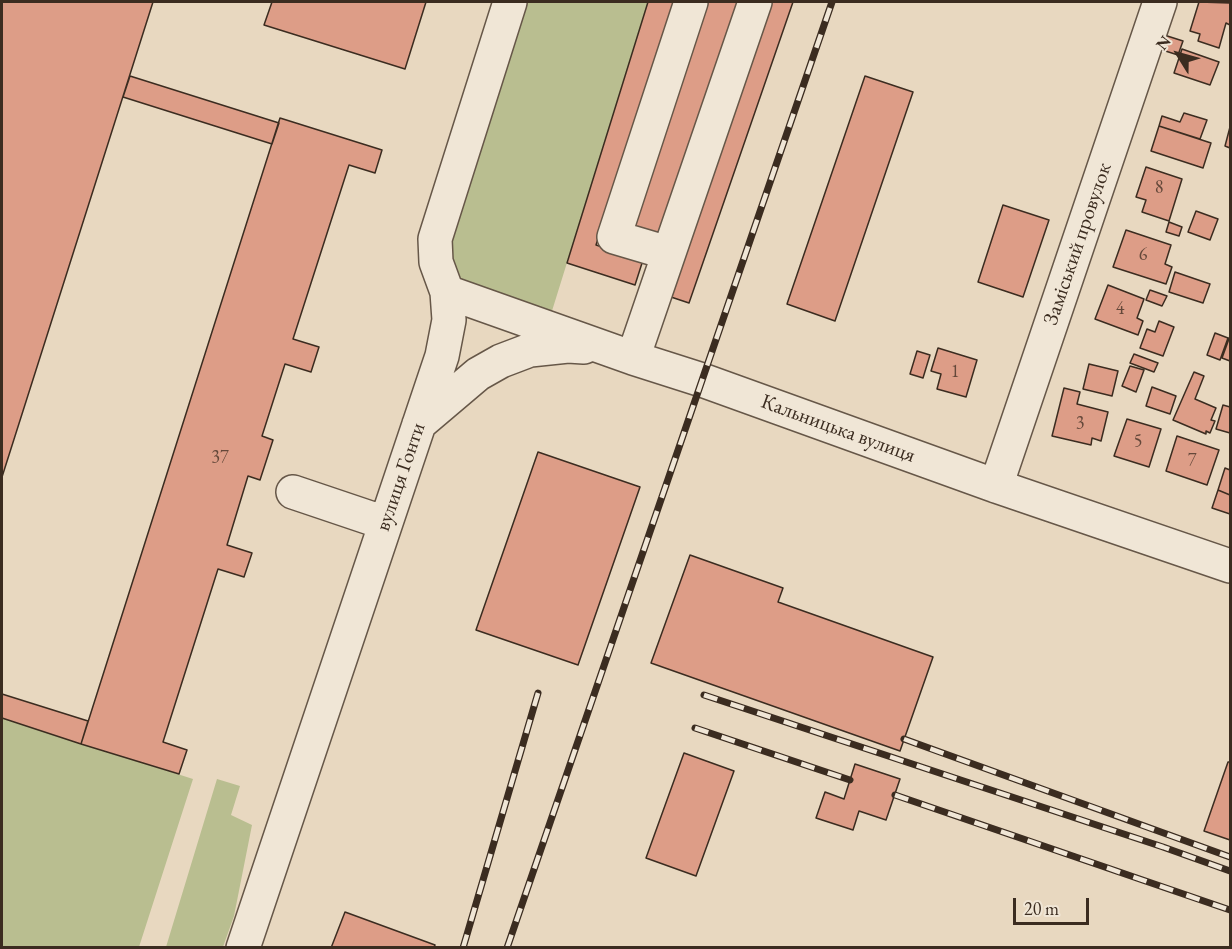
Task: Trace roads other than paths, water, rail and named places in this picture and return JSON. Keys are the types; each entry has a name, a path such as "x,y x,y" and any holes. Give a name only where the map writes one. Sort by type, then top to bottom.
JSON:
{"street":[{"name":"вулиця Гонти","path":"243,948 442,356 449,320 447,292 436,262 435,239 510,2"},
{"path":"668,253 614,237 691,2"},
{"path":"418,425 478,374 501,360 530,350 568,346 622,353 668,253 755,2"},
{"name":"Заміський провулок","path":"996,486 1160,2"},
{"name":"Кальницька вулиця","path":"447,292 1230,566"},
{"path":"293,492 385,523"}],"railway":[{"path":"507,948 832,2"},
{"path":"463,948 538,693"},
{"path":"704,695 1230,871"},
{"path":"695,728 850,780"},
{"path":"904,739 1230,857"},
{"path":"895,795 1230,910"}]}
